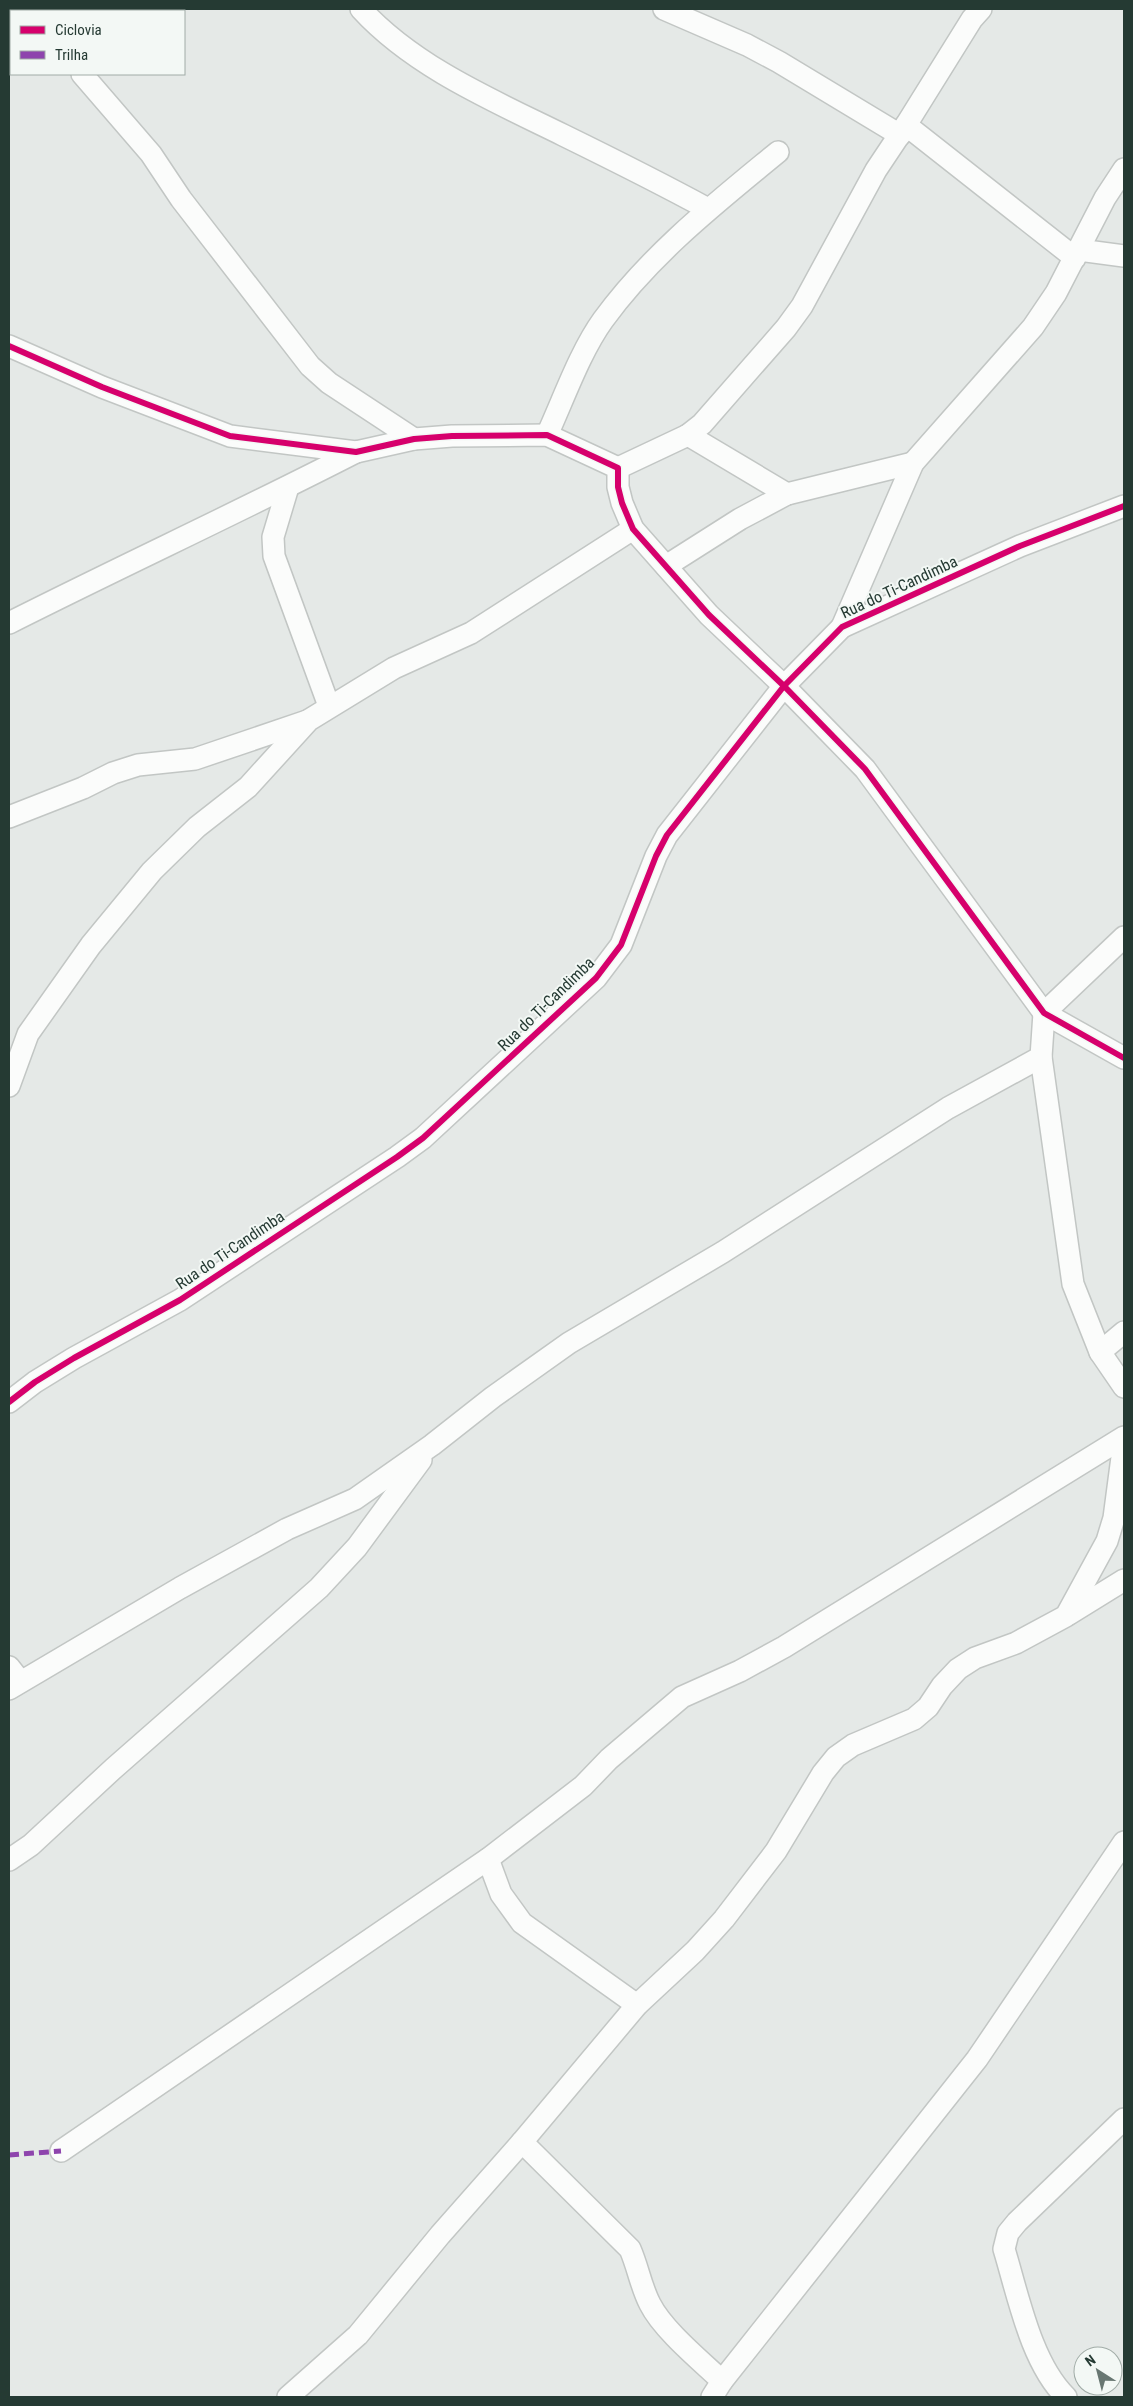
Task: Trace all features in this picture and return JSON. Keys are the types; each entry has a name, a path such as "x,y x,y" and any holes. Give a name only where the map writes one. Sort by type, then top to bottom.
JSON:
{"street":[{"path":"361,9 381,30 460,84 631,168 708,209"},
{"path":"664,9 771,58 903,130 1077,254 1124,256"},
{"path":"618,468 688,435 720,406 786,328 802,306 876,170 972,19 981,9"},
{"path":"83,75 151,154 181,199 310,366 330,383 414,439"},
{"path":"547,435 602,321 634,281 708,209 778,152"},
{"path":"842,627 913,463 1033,327 1056,293 1105,198 1124,169"},
{"path":"9,346 102,387 230,436 356,452"},
{"path":"9,623 76,588 288,487 356,452 414,439 547,435 618,468"},
{"path":"688,435 787,494"},
{"path":"666,566 740,519 787,494 913,463"},
{"path":"618,468 618,487 622,503 633,529 709,614 784,686 865,769 1044,1013 1124,1058"},
{"path":"288,487 273,537 274,556 329,706"},
{"name":"Rua do Ti-Candimba","path":"9,1402 35,1382 66,1363 180,1300 397,1157 423,1138 569,1005 596,978 621,945 656,856 667,835 784,686 842,627 1020,546 1124,506"},
{"path":"9,1086 28,1034 91,945 152,871 197,827 248,787 310,720 329,706 394,668 471,633 633,529"},
{"path":"9,817 83,788 113,773 138,765 195,759 230,749 310,720"},
{"path":"1124,937 1044,1013 1041,1057 1073,1284 1100,1352 1124,1387"},
{"path":"13,1679 287,1529 355,1499 432,1445 493,1397 569,1343 723,1252 948,1108 1041,1057"},
{"path":"1100,1352 1124,1332"},
{"path":"61,2151 488,1859 583,1786 630,1740 682,1697 740,1671 784,1648 1124,1437"},
{"path":"1066,1616 1107,1541 1114,1518 1124,1442"},
{"path":"9,1860 31,1845 113,1769 330,1577 357,1547 432,1445"},
{"path":"288,2397 358,2335 440,2234 522,2142 637,2006 695,1951 724,1919 776,1851 823,1774 836,1757 853,1745 914,1719 928,1707 942,1686 958,1669 975,1658 1016,1643 1066,1616 1124,1580"},
{"path":"522,2142 630,2249 637,2264 646,2294 658,2317 717,2389 976,2059 1124,1842"},
{"path":"488,1859 501,1894 522,1923 637,2006"},
{"path":"1066,2397 1051,2378 1036,2349 1004,2249 1008,2233 1017,2222 1124,2119"}],"marked path":[{"path":"9,2155 61,2151"}],"cycle path":[{"path":"9,346 102,387 230,436 356,452 414,439 452,436 547,435 618,468 618,487 622,503 633,529 709,615 784,686 865,769 1044,1013 1124,1058"},
{"path":"9,1402 35,1382 74,1358 180,1300 397,1157 423,1138 596,978 621,945 656,856 667,835 784,686 842,627 1020,546 1124,506"}]}
